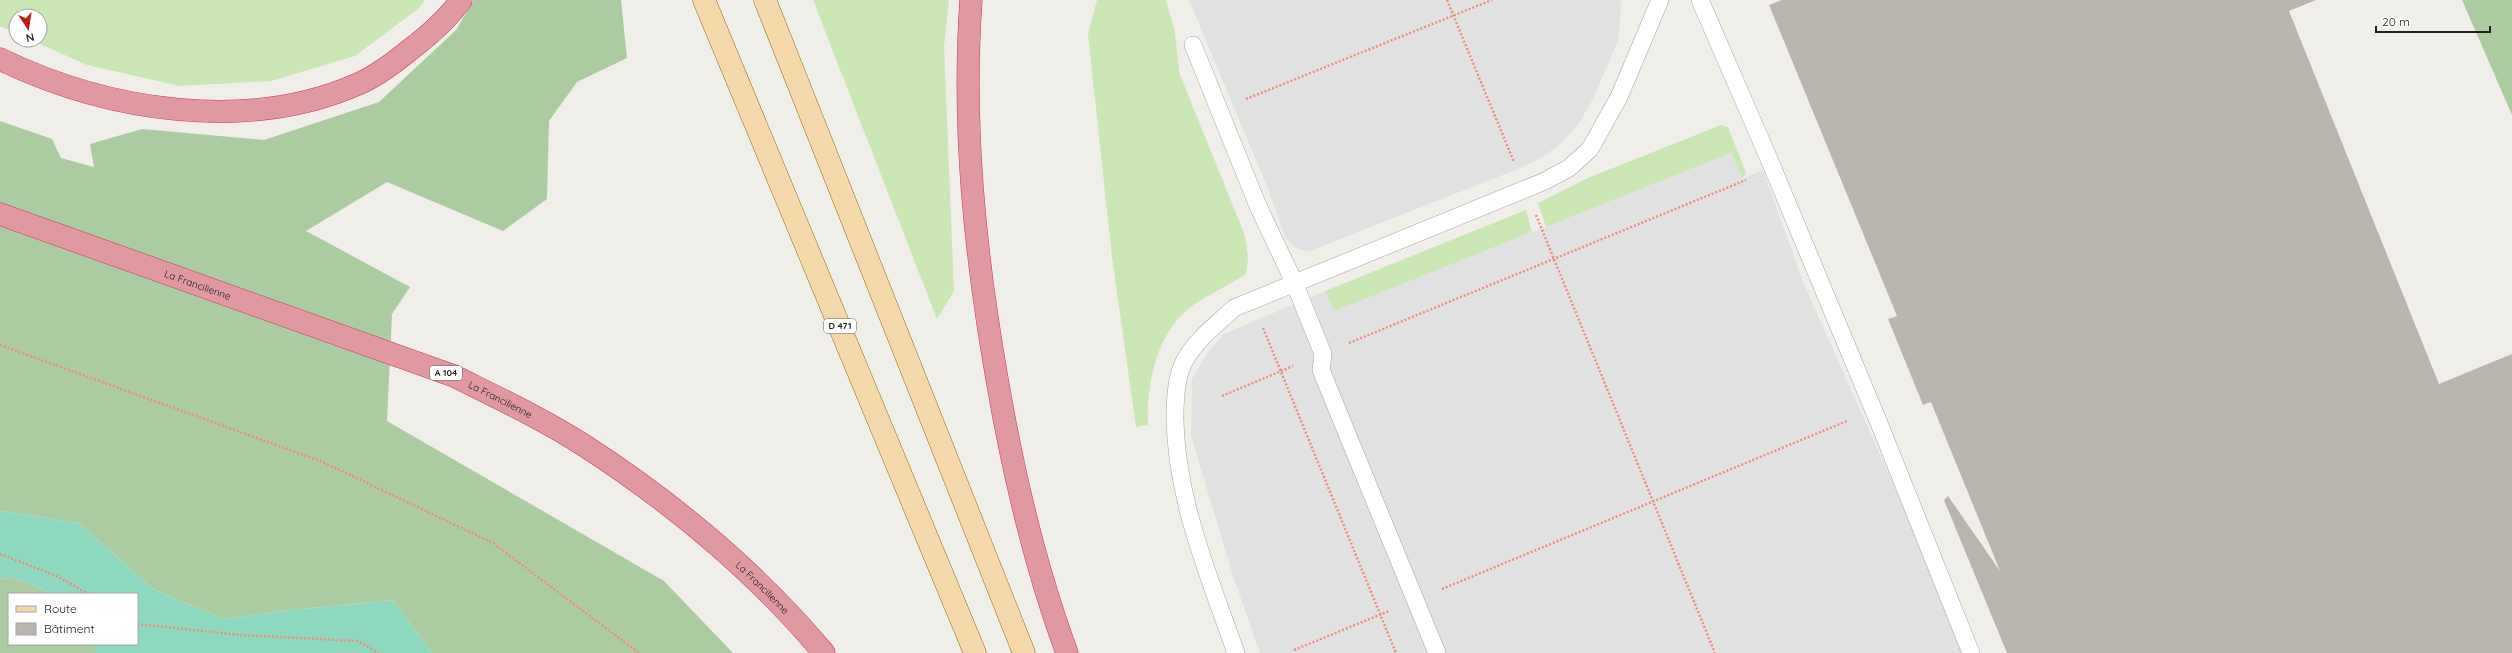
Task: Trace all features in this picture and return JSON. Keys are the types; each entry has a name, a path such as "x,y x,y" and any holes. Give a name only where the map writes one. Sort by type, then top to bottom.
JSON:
{"highway":[{"path":"0,59 61,84 132,102 177,110 236,112 273,109 327,96 360,84 394,63 428,36 461,0"},
{"path":"972,0 968,52 968,122 978,269 1017,489 1036,559 1067,653"},
{"name":"La Francilienne","path":"0,214 454,376 524,411 584,446 640,484 706,535 759,583 824,653"}],"main road":[{"name":"D 471","path":"704,0 976,653"},
{"path":"765,0 1024,653"}],"lane":[{"path":"1236,653 1190,521 1178,468 1175,398 1183,364 1200,339 1234,308 1294,282 1545,181 1569,168 1590,149 1619,97 1660,0"},
{"path":"1700,0 1874,410 1971,653"},
{"path":"1193,45 1258,206 1294,282 1323,354 1321,370 1437,653"}],"path":[{"path":"1447,0 1555,259 1715,653"},
{"path":"1246,99 1492,0"},
{"path":"1222,396 1773,169"},
{"path":"1260,321 1396,653"},
{"path":"0,345 323,462 493,543 639,653"},
{"path":"1294,650 1874,410"},
{"path":"0,554 59,576 86,593"},
{"path":"138,624 240,635 358,641 380,653"}],"green space":[{"path":"0,0 425,0 419,8 355,56 271,81 180,86 87,65 48,48 48,8 8,8 8,30 0,26"},
{"path":"474,0 621,0 627,58 577,82 549,121 547,199 503,231 387,182 306,231 410,287 392,314 387,421 664,581 733,653 432,653 393,600 290,610 223,619 153,589 79,523 0,511 0,121 52,139 61,158 94,167 90,144 142,129 264,140 379,102 456,30"},
{"path":"813,0 949,0 944,46 954,291 937,319"},
{"path":"1097,0 1166,0 1175,32 1179,72 1245,236 1248,258 1246,274 1193,305 1170,329 1162,343 1152,375 1149,392 1148,425 1136,427 1112,257 1088,34"},
{"path":"2462,0 2512,0 2512,115"},
{"path":"1721,125 1728,127 1746,173 1742,179 1731,153 1546,227 1538,203 1588,178"},
{"path":"1526,210 1532,232 1334,312 1320,304 1325,291"},
{"path":"0,511 79,523 153,589 223,619 290,610 393,600 432,653 95,653 95,645 138,645 138,593 51,593 12,577 0,579"},
{"path":"12,577 51,593 8,593 8,645 95,645 95,653 0,653 0,579"}],"shaded area":[{"path":"1189,0 1621,0 1619,37 1609,62 1593,99 1578,125 1560,144 1543,157 1523,167 1307,252 1294,247 1285,237 1267,186"},
{"path":"1731,153 1742,179 1763,170 1803,282 1912,526 1962,653 1260,653 1233,576 1191,436 1192,379 1208,352 1224,334 1325,291 1334,311"}],"building":[{"path":"1782,0 2316,0 2289,11 2439,384 2512,354 2512,653 2007,653 1944,500 1948,496 2000,571 1931,402 1923,405 1888,319 1897,316 1769,5"}]}
